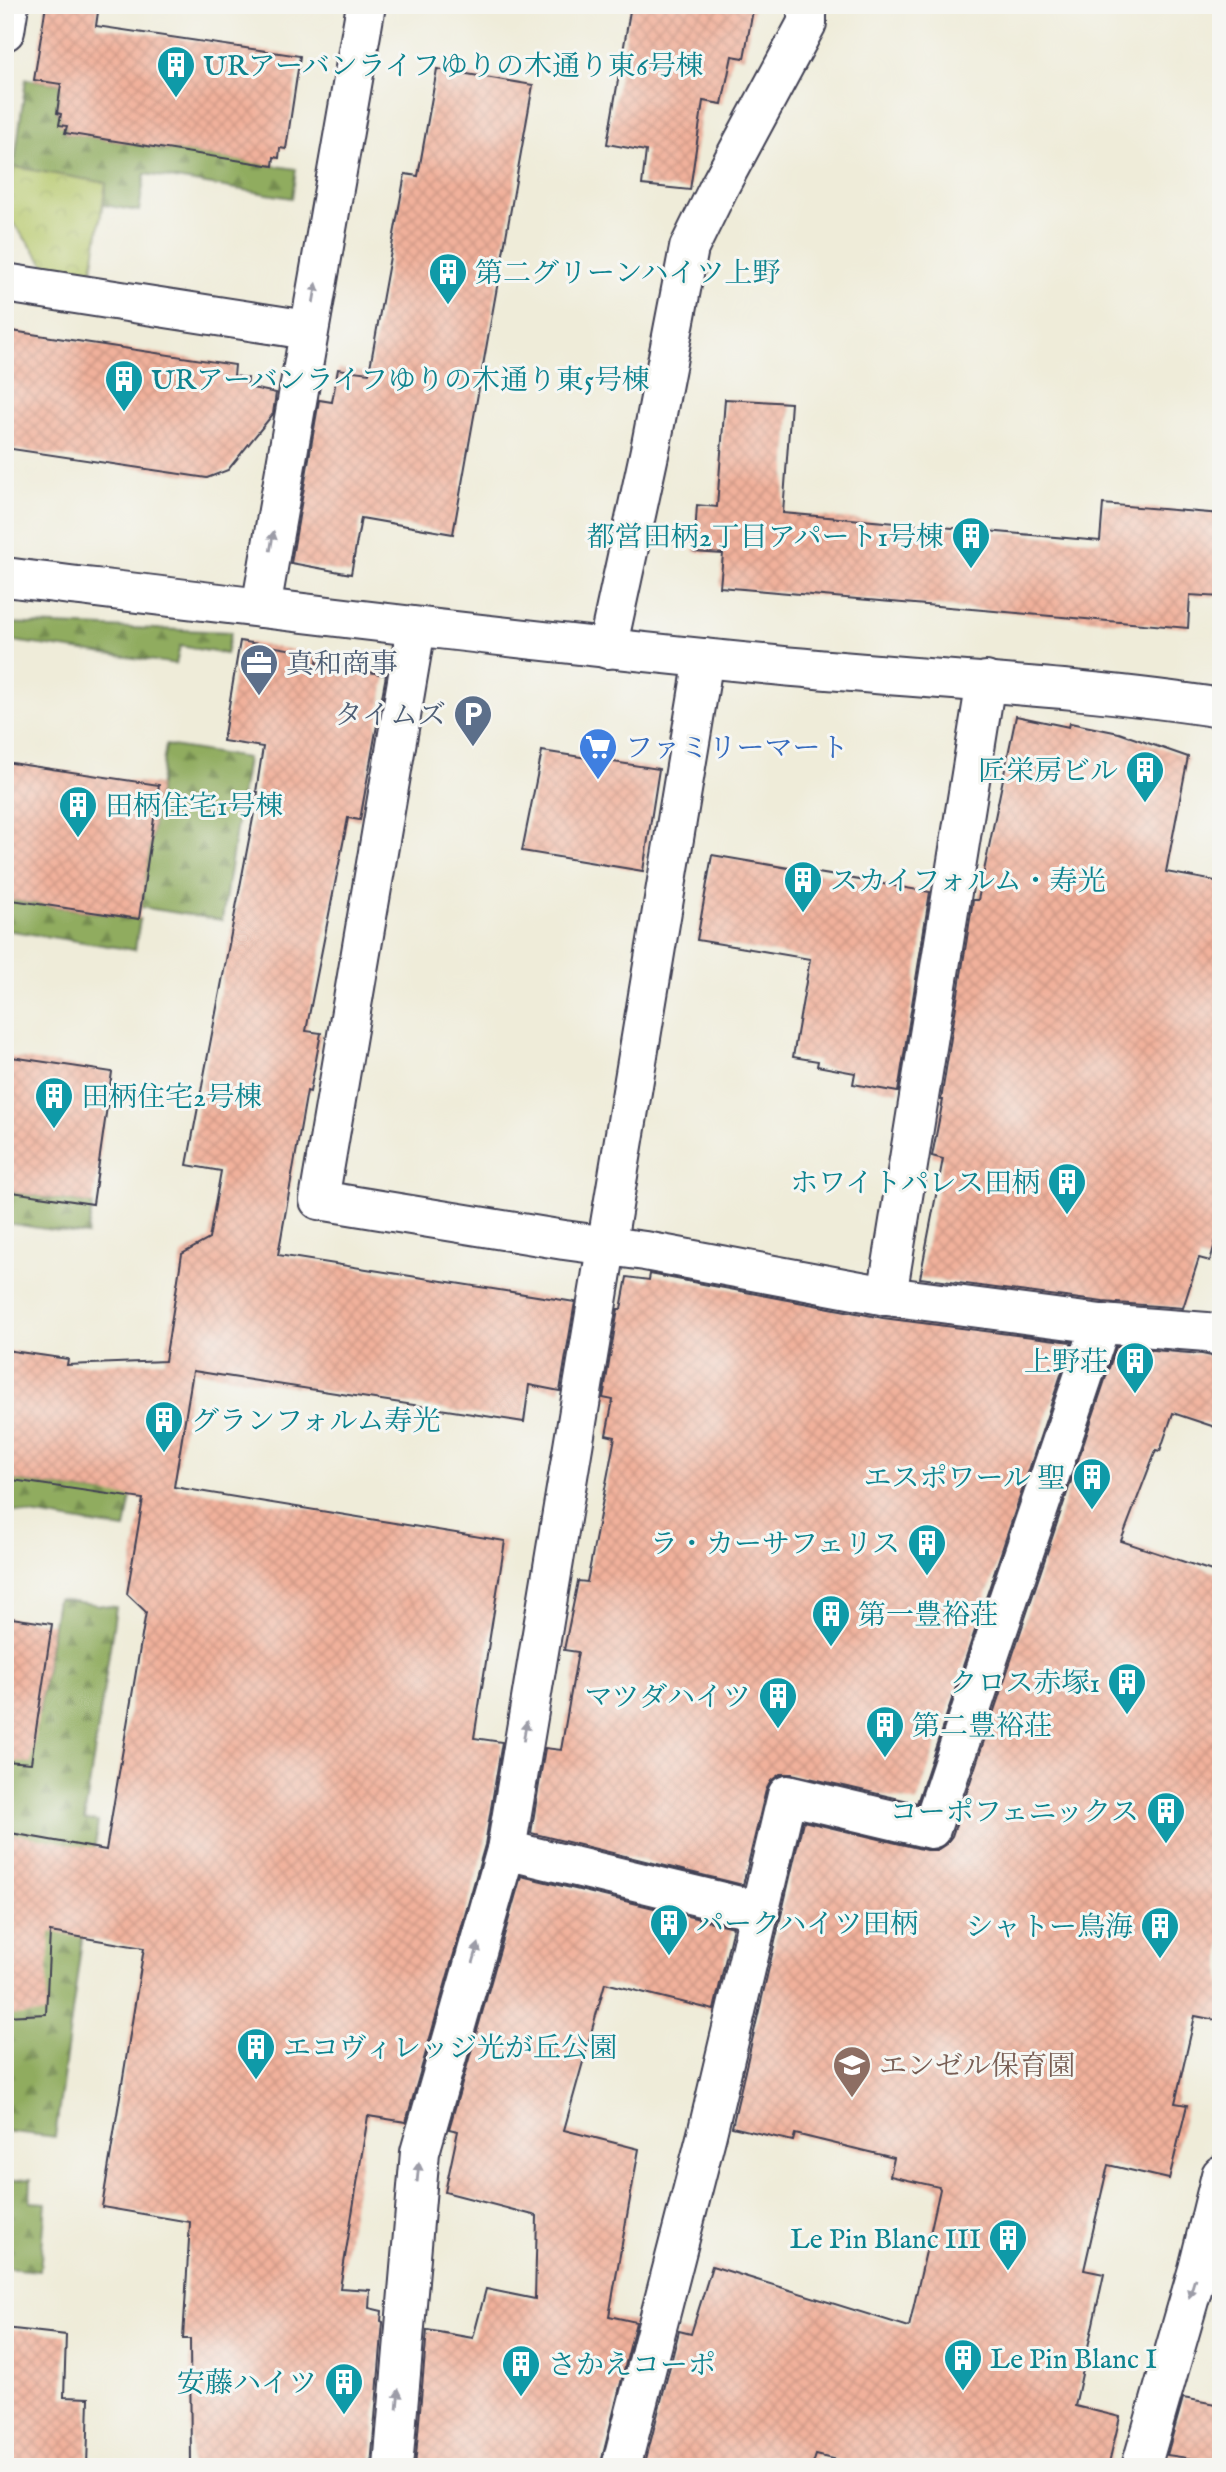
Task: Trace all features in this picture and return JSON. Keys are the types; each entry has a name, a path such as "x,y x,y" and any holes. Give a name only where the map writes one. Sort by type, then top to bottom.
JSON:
{"street":[{"path":"5,31 9,5"},
{"path":"261,608 366,5"},
{"path":"607,649 690,248 719,187 807,23 807,5"},
{"path":"5,283 308,330"},
{"path":"5,577 607,649 986,681 1221,708"},
{"path":"416,628 319,1200 645,1251 887,1296 1101,1324 1207,1332 1221,1337"},
{"path":"393,2467 420,2152 506,1850 704,658"},
{"path":"887,1296 986,681"},
{"path":"621,2467 707,2134 787,1795 931,1829 1101,1324"},
{"path":"506,1850 760,1911"},
{"path":"1141,2467 1198,2269 1221,2175"}],"green space":[{"path":"26,79 61,84 57,113 61,114 60,125 67,126 66,133 296,169 292,198 145,174 139,211 103,205 106,183 14,167"},
{"path":"14,167 106,183 90,283 56,279 6,214"},
{"path":"5,623 231,632 226,654 180,646 176,664 5,640"},
{"path":"166,745 247,758 222,920 140,907"},
{"path":"5,899 140,919 135,950 5,930"},
{"path":"5,1191 93,1204 87,1235 5,1223"},
{"path":"154,1371 125,1529 5,1510 5,1479 102,1493"},
{"path":"57,1599 116,1607 84,1820 98,1822 55,2137 5,2131 5,1777 16,1710 39,1713"},
{"path":"31,2179 30,2202 46,2203 40,2271 5,2268 5,2181"}],"building":[{"name":"URアーバンライフゆりの木通り東6号棟","path":"46,5 99,5 96,26 300,56 286,149 280,148 279,158 274,157 273,166 65,133 67,126 59,125 61,114 57,113 61,84 34,80"},
{"path":"631,5 754,5 744,58 732,56 722,104 703,101 690,190 642,185 646,151 607,144"},
{"name":"第二グリーンハイツ上野","path":"437,69 533,85 453,534 361,518 351,574 291,563 319,400 332,402 338,369 369,373 405,174 418,176"},
{"name":"URアーバンライフゆりの木通り東5号棟","path":"12,331 235,365 234,376 248,378 247,387 276,393 273,414 228,470 207,478 5,448 5,335 11,336"},
{"name":"都営田柄2丁目アパート1号棟","path":"725,399 791,403 783,513 1100,541 1103,504 1221,514 1221,597 1190,595 1188,628 720,587 723,554 694,552 697,505 717,507"},
{"path":"240,641 318,654 317,663 386,675 360,820 348,818 306,1031 321,1033 310,1092 307,1091 278,1255 575,1302 560,1391 529,1385 524,1422 193,1371 174,1487 505,1541 474,1738 502,1742 485,1845 406,2122 368,2116 340,2288 370,2290 369,2308 382,2311 371,2467 191,2467 190,2339 183,2339 190,2222 102,2207 144,1948 50,1932 46,2014 5,2016 5,1832 106,1850 146,1612 127,1594 143,1499 5,1479 5,1350 68,1359 67,1365 165,1361 182,1254 209,1239 221,1171 187,1165 258,792 263,747 223,741"},
{"path":"1016,716 1069,727 1070,723 1119,733 1188,757 1166,872 1221,882 1221,1223 1210,1261 1199,1258 1183,1308 1103,1302 920,1278 943,1159 932,1156 973,900 978,900"},
{"path":"542,751 659,769 643,871 522,851"},
{"name":"田柄住宅1号棟","path":"5,762 159,785 139,919 5,899"},
{"path":"712,855 930,892 898,1092 853,1084 855,1073 817,1066 818,1061 793,1057 810,959 697,940"},
{"name":"田柄住宅2号棟","path":"5,1056 112,1072 93,1204 5,1191"},
{"path":"650,1274 883,1318 1072,1342 917,1803 792,1774 780,1774 771,1781 766,1790 743,1885 531,1833 545,1748 561,1750 578,1652 564,1650 578,1581 587,1582 615,1437 606,1435 613,1400 603,1398 618,1309 621,1309 627,1277 649,1280"},
{"path":"1116,1347 1221,1358 1221,1429 1173,1413 1160,1451 1156,1450 1121,1541 1221,1574 1221,2021 1195,2016 1175,2103 1187,2105 1169,2179 1108,2165 1084,2270 1104,2274 1075,2406 1120,2417 1108,2467 865,2467 816,2455 812,2467 644,2467 679,2331 691,2334 712,2266 909,2327 939,2187 890,2176 894,2158 795,2134 793,2141 732,2127 803,1821 926,1850 937,1850 952,1836"},
{"path":"5,1617 52,1624 31,1763 5,1761"},
{"path":"521,1876 733,1927 714,2010 605,1983 564,2130 639,2149 609,2316 636,2322 600,2467 415,2467 427,2330 473,2338 486,2289 535,2299 537,2216 445,2192 458,2131 449,2129"},
{"path":"5,2328 66,2335 64,2397 89,2398 87,2467 5,2467"},
{"path":"1183,2398 1221,2405 1221,2463 1167,2455"}],"place":[{"name":"URアーバンライフゆりの木通り東6号棟","path":"176,99"},
{"name":"第二グリーンハイツ上野","path":"448,306"},
{"name":"URアーバンライフゆりの木通り東5号棟","path":"124,413"},
{"name":"都営田柄2丁目アパート1号棟","path":"971,570"},
{"name":"真和商事","path":"259,697"},
{"name":"タイムズ","path":"473,748"},
{"name":"ファミリーマート","path":"598,781"},
{"name":"匠栄房ビル","path":"1145,804"},
{"name":"田柄住宅1号棟","path":"78,839"},
{"name":"スカイフォルム・寿光","path":"803,914"},
{"name":"田柄住宅2号棟","path":"54,1130"},
{"name":"ホワイトパレス田柄","path":"1067,1216"},
{"name":"上野荘","path":"1135,1395"},
{"name":"グランフォルム寿光","path":"164,1454"},
{"name":"エスポワール 聖","path":"1092,1511"},
{"name":"ラ・カーサフェリス","path":"927,1577"},
{"name":"第一豊裕荘","path":"831,1648"},
{"name":"クロス赤塚1","path":"1127,1716"},
{"name":"マツダハイツ","path":"778,1730"},
{"name":"第二豊裕荘","path":"885,1759"},
{"name":"コーポフェニックス","path":"1166,1845"},
{"name":"パークハイツ田柄","path":"669,1957"},
{"name":"シャトー鳥海","path":"1160,1960"},
{"name":"エコヴィレッジ光が丘公園","path":"256,2081"},
{"name":"エンゼル保育園","path":"852,2099"},
{"name":"Le Pin Blanc III","path":"1008,2272"},
{"name":"Le Pin Blanc I","path":"963,2392"},
{"name":"さかえコーポ","path":"521,2398"},
{"name":"安藤ハイツ","path":"344,2416"}]}
